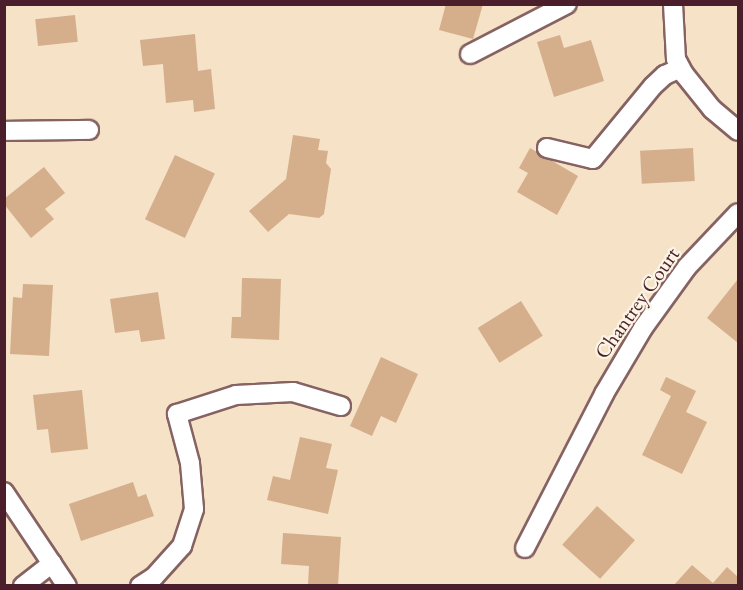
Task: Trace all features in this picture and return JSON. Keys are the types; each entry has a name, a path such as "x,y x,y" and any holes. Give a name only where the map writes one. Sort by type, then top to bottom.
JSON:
{"street":[{"path":"470,54 567,4"},
{"path":"673,4 674,40 681,68 705,102 738,131"},
{"path":"547,148 593,159 653,86 665,75 681,68"},
{"path":"4,131 89,130"},
{"name":"Chantrey Court","path":"525,548 620,365 664,297 738,213"},
{"path":"140,585 154,577 182,546 194,509 190,463 177,414 236,395 293,392 341,406"},
{"path":"4,492 67,585"},
{"path":"23,585 52,563"}],"building":[{"path":"446,4 483,4 473,39 439,30"},
{"path":"75,15 78,42 38,46 35,19"},
{"path":"195,34 198,71 211,69 215,109 194,112 193,100 166,103 163,64 143,66 140,40"},
{"path":"560,35 564,48 591,40 604,81 554,97 537,42"},
{"path":"293,135 320,139 318,150 328,151 326,163 331,169 324,214 319,218 289,214 268,232 249,211 286,179"},
{"path":"530,148 578,176 557,215 517,192 528,173 519,168"},
{"path":"693,148 695,181 642,184 640,151"},
{"path":"175,155 215,174 185,238 145,219"},
{"path":"44,167 65,193 45,209 54,219 31,238 4,204 4,199"},
{"path":"242,278 281,279 279,340 231,338 232,317 241,317"},
{"path":"738,279 738,343 707,318"},
{"path":"23,284 53,285 49,356 10,354 13,297 22,298"},
{"path":"158,292 165,339 141,342 139,330 115,333 110,299"},
{"path":"521,301 543,336 499,363 478,328"},
{"path":"381,357 418,374 396,423 381,416 372,436 350,426"},
{"path":"666,377 696,391 686,412 707,422 682,474 642,455 671,396 660,390"},
{"path":"82,390 88,449 51,453 48,429 37,430 33,395"},
{"path":"300,437 332,444 326,468 338,470 328,514 267,500 273,476 290,480"},
{"path":"133,482 138,497 146,494 154,516 81,541 69,504"},
{"path":"597,506 635,540 600,579 562,545"},
{"path":"283,533 341,537 338,585 308,585 309,566 281,564"},
{"path":"692,565 713,583 727,567 738,577 738,585 674,585"}]}
